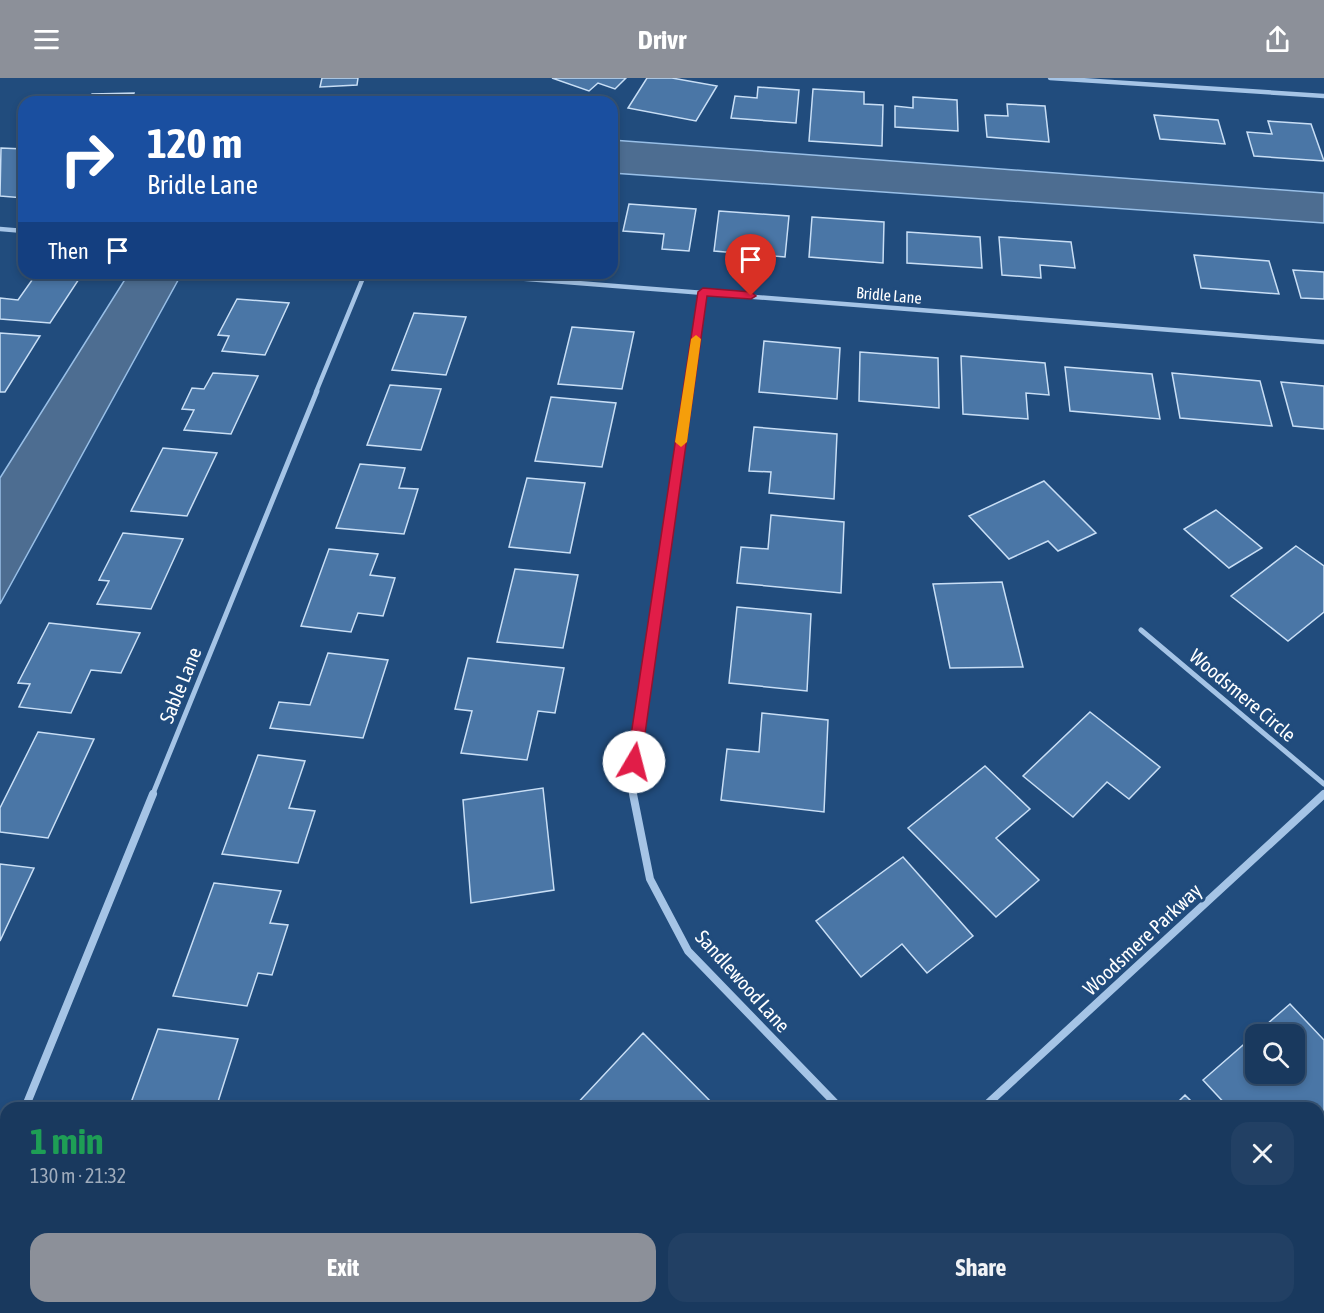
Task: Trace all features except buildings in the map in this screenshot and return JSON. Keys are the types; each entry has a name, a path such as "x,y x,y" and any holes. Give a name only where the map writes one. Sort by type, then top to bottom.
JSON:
{"street":[{"path":"1050,78 1324,96"},
{"path":"0,229 18,230"},
{"name":"Sable Lane","path":"28,1102 363,279"},
{"name":"Bridle Lane","path":"532,279 1324,342"},
{"name":"Sandlewood Lane","path":"703,292 631,786 650,879 688,951 834,1102"},
{"name":"Woodsmere Circle","path":"1141,630 1324,784"},
{"name":"Woodsmere Parkway","path":"990,1102 1324,794"}],"water":[{"path":"618,140 1324,193 1324,223 618,173"},
{"path":"125,279 179,279 0,604 0,478"}],"slow traffic":[{"path":"681,442 696,339"}],"route":[{"path":"634,762 703,292 751,296"}]}
